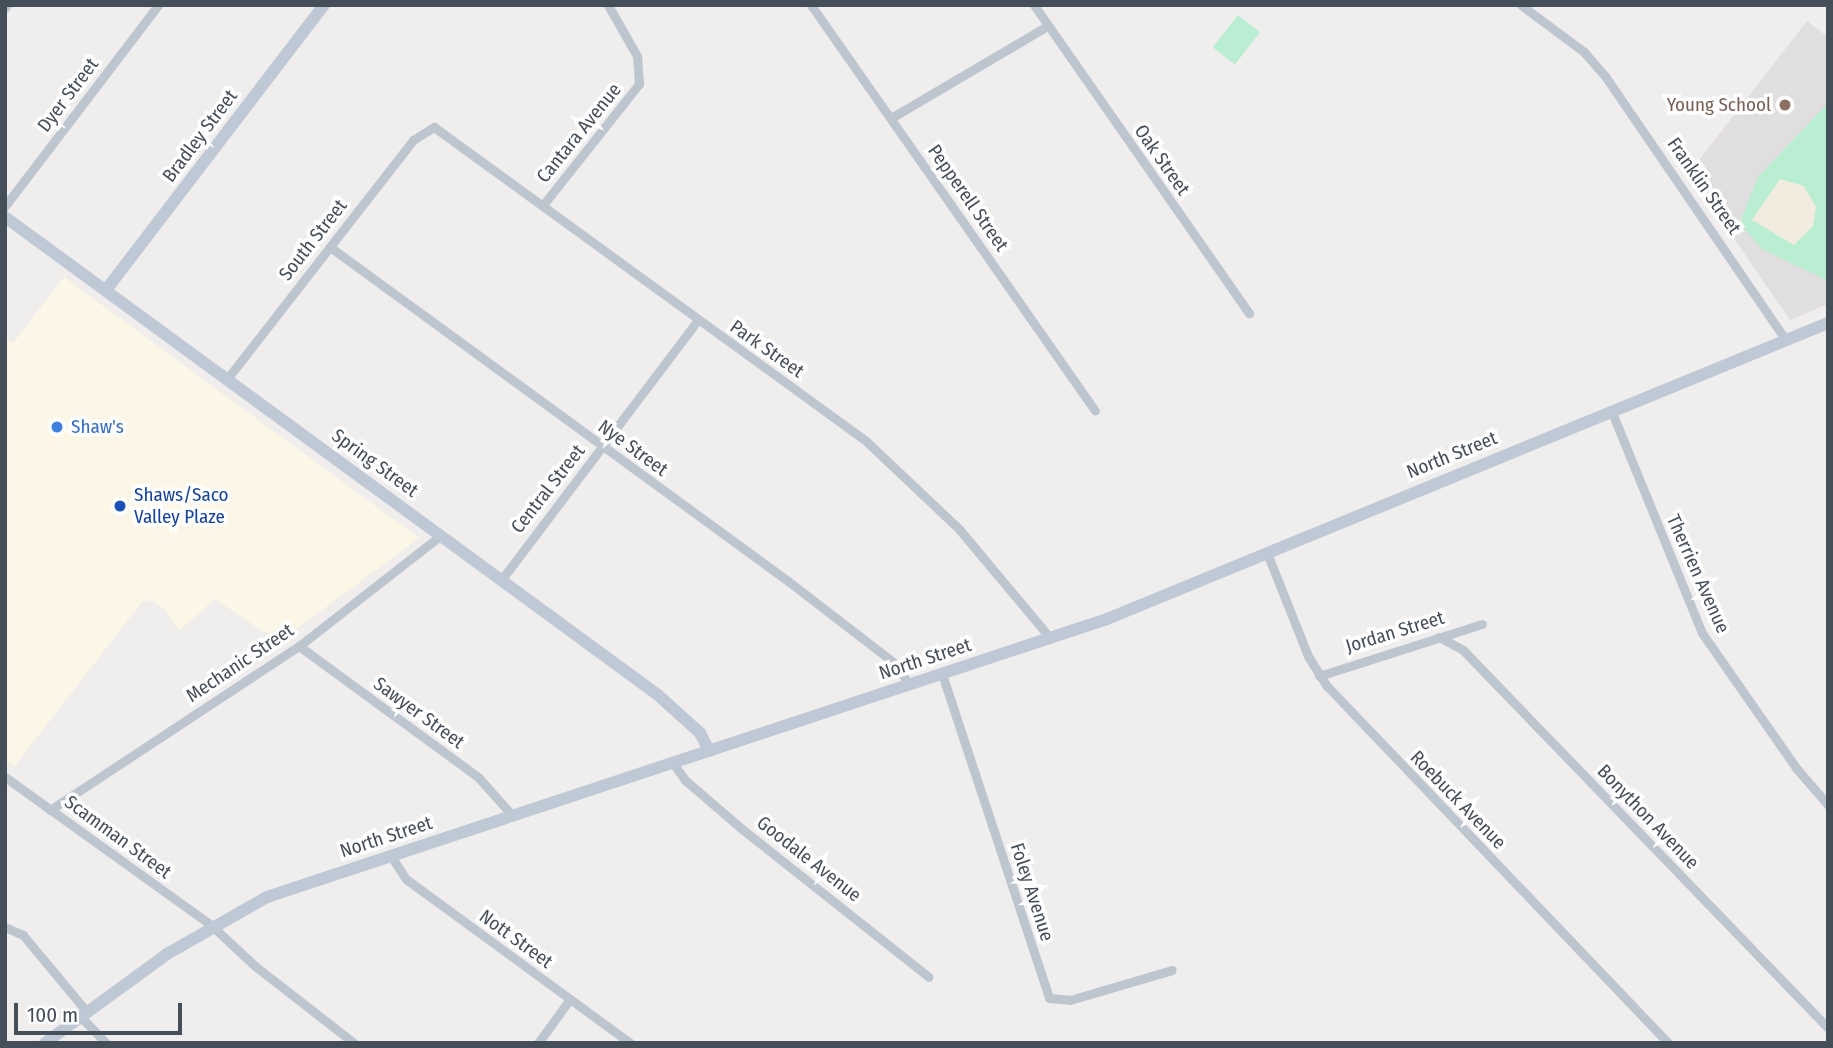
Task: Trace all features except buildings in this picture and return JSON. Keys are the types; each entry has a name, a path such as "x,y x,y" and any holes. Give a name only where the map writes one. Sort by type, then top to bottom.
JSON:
{"main road":[{"name":"Bradley Street","path":"106,290 324,5"},
{"name":"Spring Street","path":"5,217 674,707 700,733 709,751"},
{"name":"North Street","path":"46,1043 211,925 267,897 1050,638 1266,553 1828,323"}],"street":[{"name":"Dyer Street","path":"5,206 158,5"},
{"name":"Cantara Avenue","path":"543,205 639,84 637,56 608,5"},
{"name":"Pepperell Street","path":"811,5 1095,411"},
{"name":"Oak Street","path":"1034,5 1249,313"},
{"name":"Franklin Street","path":"1521,5 1584,52 1605,76 1780,326 1786,340"},
{"path":"891,118 1047,26"},
{"name":"Park Street","path":"430,126 543,205 903,473 960,529 1050,638"},
{"name":"South Street","path":"227,379 412,140 430,126"},
{"name":"Nye Street","path":"330,247 886,657 902,671 909,685"},
{"name":"Central Street","path":"502,579 697,321"},
{"name":"Therrien Avenue","path":"1611,410 1697,622 1797,769 1828,805"},
{"name":"Mechanic Street","path":"50,810 299,646 441,535"},
{"name":"Roebuck Avenue","path":"1266,553 1319,676 1668,1043"},
{"name":"Jordan Street","path":"1319,676 1482,624"},
{"name":"Bonython Avenue","path":"1439,637 1463,650 1828,1028"},
{"name":"Sawyer Street","path":"299,646 478,777 512,815"},
{"name":"Foley Avenue","path":"942,674 1047,995 1053,1001 1070,1000 1172,970"},
{"name":"Goodale Avenue","path":"673,763 685,780 742,829 929,977"},
{"name":"Scamman Street","path":"5,777 211,925 255,966 354,1043"},
{"name":"Nott Street","path":"391,856 406,879 629,1043"},
{"path":"5,927 23,935 106,1043"},
{"path":"538,1043 570,999"}],"shaded area":[{"name":"Young School","path":"1807,21 1828,37 1828,304 1790,320 1689,173"},
{"path":"64,277 419,538 279,642 215,599 179,631 164,609 152,600 142,602 14,767 5,760 5,337 13,343"}],"green space":[{"path":"1238,15 1260,32 1235,65 1213,47"},
{"path":"1828,103 1828,281 1762,249 1742,226 1742,217 1758,177"}],"sand":[{"path":"1780,179 1804,186 1816,207 1813,226 1794,245 1752,220"}],"place":[{"name":"Young School","path":"1785,105"},
{"name":"Shaw's","path":"57,427"},
{"name":"Shaws/Saco Valley Plaze","path":"120,506"}]}
